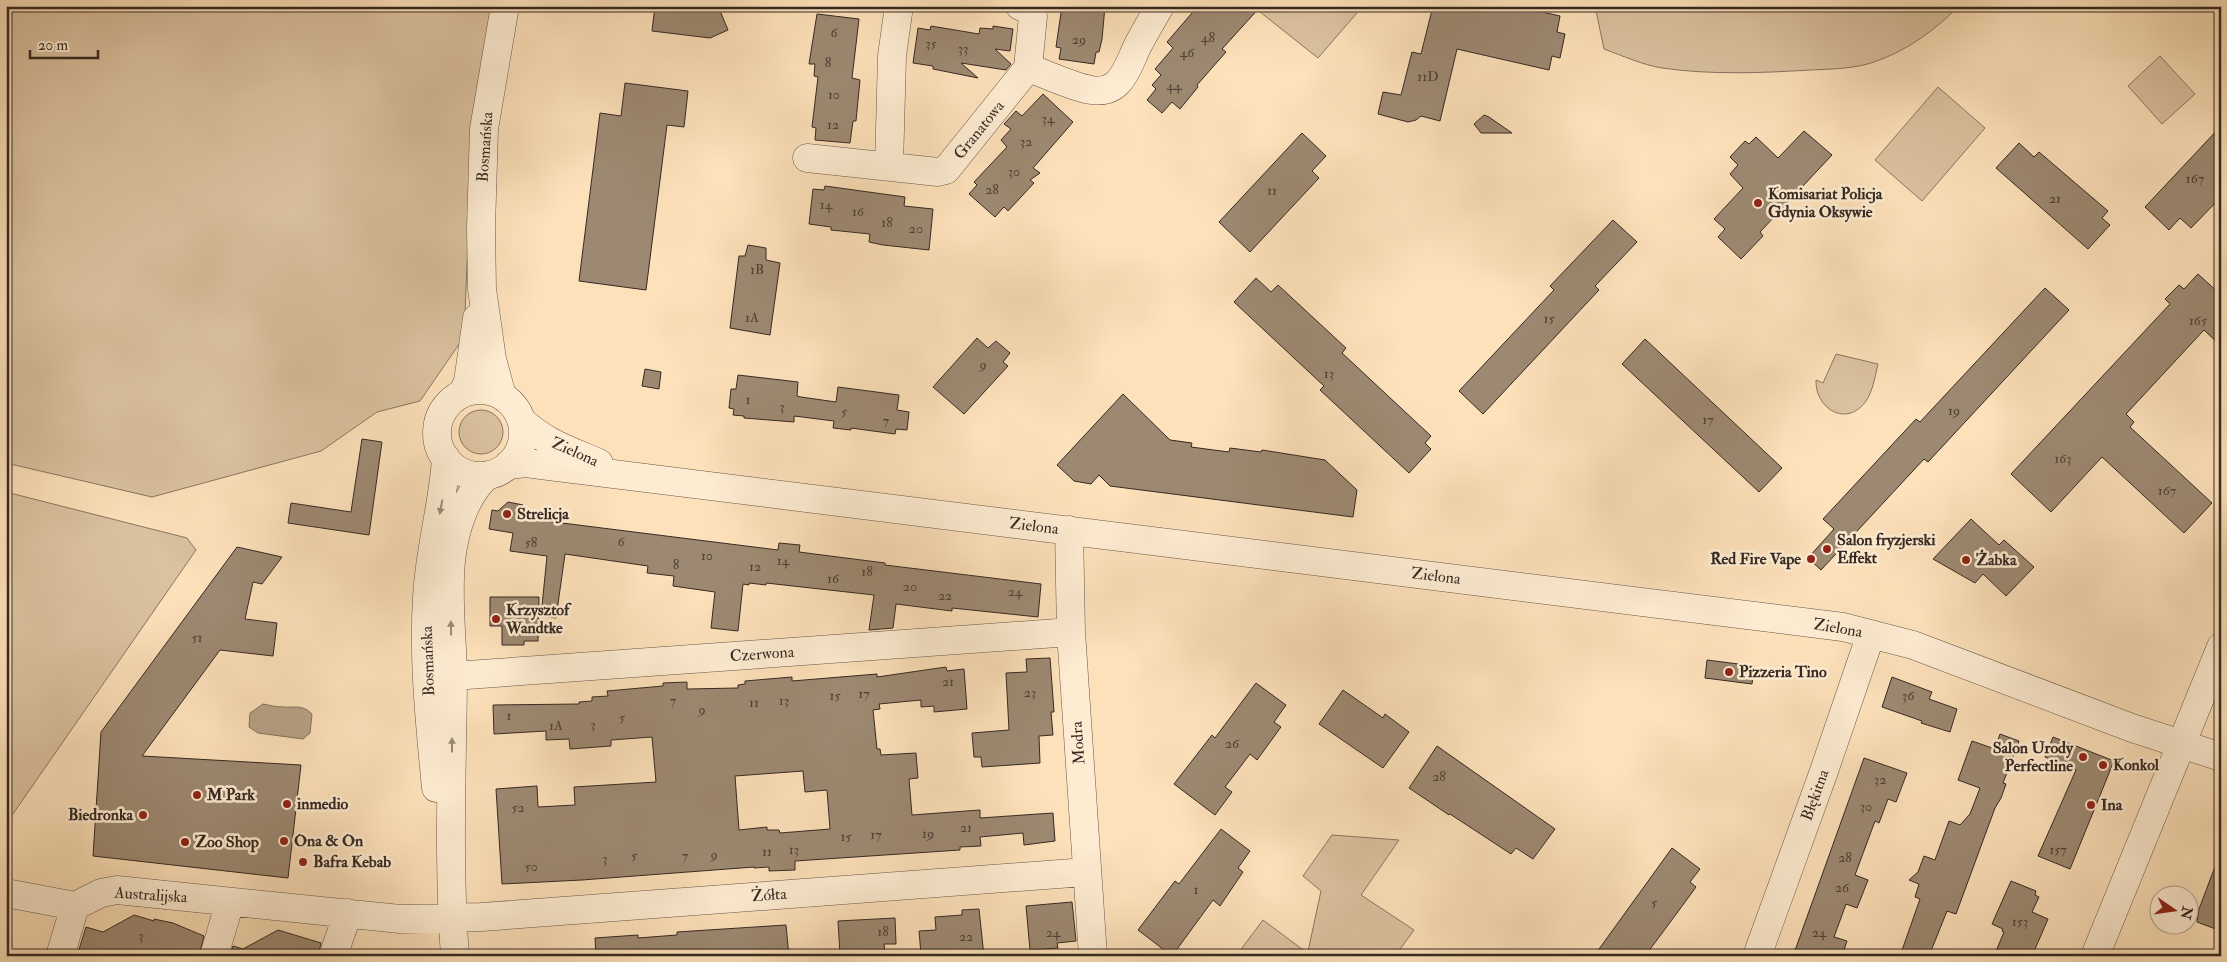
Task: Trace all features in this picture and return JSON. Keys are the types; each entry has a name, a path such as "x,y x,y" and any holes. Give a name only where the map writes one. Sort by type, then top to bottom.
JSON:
{"street":[{"name":"Bosmańska","path":"462,394 468,382 482,289 484,129 505,6"},
{"path":"889,166 892,56 899,6"},
{"path":"1020,6 1029,10 1033,16 1028,68 1091,90 1103,90 1114,87 1125,74 1137,47 1160,6"},
{"name":"Granatowa","path":"807,158 938,172 946,170 1028,68"},
{"name":"Bosmańska","path":"482,289 492,359 502,396"},
{"path":"482,390 502,396 517,411 521,420 523,432 516,456 498,470 468,474 460,471 446,458 440,447 437,435 438,422 447,406 462,394 482,390"},
{"name":"Zielona","path":"521,420 534,433 554,444 633,477"},
{"name":"Bosmańska","path":"446,458 444,488 429,567 427,644 430,723 438,805 450,864"},
{"name":"Zielona","path":"498,470 526,463 1806,622 1871,634 1914,645 2132,728 2221,757"},
{"name":"Bosmańska","path":"455,956 450,864 453,676 450,584 454,544 470,497 478,483 498,470"},
{"name":"Modra","path":"1070,530 1071,632 1093,956"},
{"name":"Czerwona","path":"453,676 1071,632"},
{"name":"Błękitna","path":"1757,956 1871,634"},
{"path":"2095,956 2180,743 2221,647"},
{"name":"Żółta","path":"452,918 1086,872"},
{"name":"Australijska","path":"75,906 101,892 117,890 400,919 452,918"},
{"path":"6,893 75,906 60,956"},
{"path":"214,956 230,902"},
{"path":"333,956 348,913"}],"shaded area":[{"path":"6,6 495,6 473,118 464,337 420,401 377,412 321,451 152,497 6,463"},
{"path":"1265,6 1363,6 1318,58 1260,12"},
{"path":"1595,6 1959,6 1909,46 1866,64 1834,69 1736,73 1699,72 1655,67 1604,49"},
{"path":"2160,56 2195,94 2162,124 2128,86"},
{"path":"1938,87 1985,128 1922,201 1875,160"},
{"path":"1836,354 1878,364 1874,383 1866,401 1858,409 1850,413 1842,414 1826,407 1817,390 1816,380 1823,383"},
{"path":"481,410 493,414 499,420 503,432 499,444 493,450 481,454 469,450 463,444 459,432 463,420 469,414"},
{"path":"6,492 187,538 196,550 6,824"},
{"path":"263,704 305,709 312,714 310,733 303,739 258,733 249,727 250,713"},
{"path":"1332,835 1399,840 1361,895 1414,930 1395,956 1307,956 1321,891 1303,876"},
{"path":"1263,920 1306,952 1304,956 1236,956"}],"building":[{"path":"655,6 718,6 728,30 710,38 652,31"},
{"path":"1062,6 1105,6 1102,39 1099,52 1096,52 1094,64 1059,59 1061,48 1056,47"},
{"path":"1198,6 1261,6 1222,49 1226,52 1197,85 1198,87 1180,109 1172,102 1162,113 1147,100 1156,89 1152,85 1161,75 1155,69 1173,48 1167,42"},
{"path":"1433,6 1516,6 1560,16 1557,32 1565,34 1560,58 1552,56 1549,70 1457,49 1440,121 1421,116 1416,120 1408,122 1378,114 1383,92 1401,95 1412,52 1421,54"},
{"path":"817,14 859,19 852,78 860,80 856,121 853,121 850,143 815,140 816,128 812,127 818,77 814,76 815,64 809,64"},
{"path":"931,26 979,34 980,28 993,29 993,26 1013,29 1010,51 995,49 1011,64 1006,70 961,63 978,78 933,69 933,66 913,63 918,28 930,30"},
{"path":"625,83 688,91 684,127 667,125 646,290 579,281 600,113 621,116"},
{"path":"1043,94 1073,122 1033,168 1040,173 1030,180 1034,183 1008,211 1004,207 995,217 969,194 977,185 974,182 1007,147 1001,140 1011,129 1004,124 1016,111 1022,116"},
{"path":"1484,115 1512,133 1481,133 1474,124"},
{"path":"2221,126 2221,197 2191,228 2180,218 2169,230 2145,207"},
{"name":"Komisariat Policja Gdynia Oksywie","path":"1804,131 1832,155 1760,232 1763,236 1741,259 1718,237 1725,229 1714,219 1743,188 1730,174 1738,165 1730,157 1745,141 1749,144 1756,137 1778,158"},
{"path":"1302,133 1326,156 1312,171 1319,178 1250,252 1219,222"},
{"path":"2019,143 2034,157 2039,152 2108,211 2102,218 2110,225 2088,249 1996,168"},
{"path":"825,186 905,197 904,206 933,209 929,250 869,242 870,234 831,230 831,227 809,224 813,189 824,190"},
{"path":"1613,220 1637,242 1595,286 1599,290 1483,414 1459,391 1554,290 1550,286"},
{"path":"748,245 766,248 766,260 780,263 770,335 730,328 739,256 745,256"},
{"path":"2198,274 2221,295 2221,346 2204,330 2126,414 2134,422 2130,427 2212,503 2184,533 2102,457 2051,512 2011,474 2170,304 2165,299 2179,285 2184,289"},
{"path":"1256,278 1271,292 1278,285 1346,348 1342,353 1431,436 1425,443 1431,449 1409,473 1320,390 1324,386 1234,302"},
{"path":"2045,288 2069,310 1928,462 1924,459 1821,570 1808,558 1834,529 1823,519 1916,419 1920,422"},
{"path":"977,338 988,348 996,341 1010,353 1003,362 1008,366 964,414 933,387"},
{"path":"1645,339 1782,468 1759,492 1622,364"},
{"path":"645,369 661,372 659,389 642,386"},
{"path":"738,375 798,382 797,396 836,402 838,387 899,395 897,410 909,412 907,430 896,429 895,434 851,428 851,430 833,428 834,421 794,416 794,422 744,418 744,416 733,415 734,409 729,408 731,389 736,389"},
{"path":"1123,394 1170,440 1192,443 1191,447 1229,452 1230,448 1261,452 1262,450 1325,460 1357,490 1353,517 1110,486 1099,475 1091,484 1074,481 1057,465"},
{"path":"362,439 382,442 369,535 288,523 291,503 351,512"},
{"path":"508,502 523,505 522,518 778,550 779,543 800,545 799,552 885,563 885,565 1041,584 1038,617 952,608 952,611 896,604 893,628 869,630 874,595 766,583 766,585 749,583 749,585 743,584 738,631 711,628 715,592 673,586 674,576 647,573 648,566 565,554 556,618 541,616 547,556 510,551 513,533 489,529 492,510 498,511"},
{"path":"1971,519 1999,545 2004,540 2034,567 2006,596 1983,574 1975,583 1933,559"},
{"name":"M Park","path":"237,547 282,557 262,584 253,582 245,619 277,623 273,656 220,650 142,756 301,765 288,878 93,856 101,732"},
{"path":"490,597 539,597 538,641 524,641 524,645 502,645 502,626 490,626"},
{"path":"1050,658 1054,712 1051,712 1053,735 1039,736 1040,763 982,767 981,757 974,757 972,733 1009,730 1006,673 1027,672 1026,659"},
{"name":"Pizzeria Tino","path":"1707,660 1754,666 1752,684 1705,678"},
{"path":"946,667 947,671 964,669 967,709 934,712 934,706 921,707 921,700 879,704 880,709 873,710 877,749 880,749 881,755 916,753 918,778 909,779 912,815 980,810 980,818 1053,813 1055,841 1024,845 1023,833 980,837 981,846 960,847 960,850 795,861 795,870 769,871 769,867 754,867 502,884 496,789 537,786 538,807 575,805 574,787 656,782 652,737 611,740 611,746 570,749 569,739 546,740 546,731 494,734 493,705 579,704 579,702 592,701 592,697 608,696 607,691 663,686 663,683 687,682 687,689 738,688 738,685 745,684 745,681 792,677 792,681 877,674 877,677","holes":["803,771 805,792 827,790 830,829 780,833 779,830 767,830 767,827 739,830 735,776"]},
{"path":"1892,677 1932,692 1929,699 1957,709 1950,732 1921,723 1922,721 1882,707"},
{"path":"1256,683 1286,705 1274,722 1281,727 1257,760 1250,754 1225,787 1232,792 1215,815 1174,784 1212,735 1215,738"},
{"path":"1343,690 1383,718 1385,714 1409,732 1383,768 1319,724"},
{"path":"2000,734 2019,741 2003,783 2006,784 2001,798 1995,808 1956,914 1947,911 1929,956 1900,956 1920,899 1915,897 1919,884 1909,880 1918,872 1924,856 1935,860 1949,821 1960,825 1970,814 1980,788 1958,780 1972,741 1995,749"},
{"path":"2053,737 2114,761 2070,869 2038,856 2076,770 2045,757"},
{"path":"1437,746 1555,829 1533,859 1516,848 1511,854 1409,788"},
{"path":"1864,758 1907,773 1896,802 1888,799 1879,823 1875,821 1855,875 1868,880 1857,908 1846,904 1834,937 1847,941 1842,956 1793,956"},
{"path":"1221,829 1250,851 1238,868 1243,872 1220,906 1213,900 1172,956 1138,930 1175,881 1179,884"},
{"path":"1672,848 1700,869 1690,882 1696,887 1645,956 1594,956"},
{"path":"2219,856 2221,857 2221,931 2200,923 2200,906"},
{"path":"2011,881 2036,891 2035,895 2039,897 2032,912 2048,919 2032,956 1994,956 2004,932 2002,931 2003,929 1992,924"},
{"path":"1072,902 1076,941 1057,943 1058,948 1030,950 1026,906"},
{"path":"979,909 984,956 956,956 956,952 921,954 919,931 936,930 935,917 962,915 962,910"},
{"path":"134,915 154,921 154,919 173,923 204,936 199,956 77,956 86,927 103,932"},
{"path":"895,918 896,944 884,944 885,953 840,954 838,921"},
{"path":"786,925 789,956 596,956 595,938 638,935 638,938 677,935 677,932"},
{"path":"278,930 321,943 318,956 230,956 233,946 243,949"}],"place":[{"name":"Komisariat Policja Gdynia Oksywie","path":"1758,203"},
{"name":"Strelicja","path":"507,514"},
{"name":"Salon fryzjerski Effekt","path":"1827,549"},
{"name":"Red Fire Vape","path":"1811,559"},
{"name":"Żabka","path":"1966,560"},
{"name":"Krzysztof Wandtke","path":"496,619"},
{"name":"Pizzeria Tino","path":"1729,672"},
{"name":"Salon Urody Perfectline","path":"2083,757"},
{"name":"Konkol","path":"2103,765"},
{"name":"M Park","path":"197,795"},
{"name":"inmedio","path":"287,804"},
{"name":"Ina","path":"2091,805"},
{"name":"Biedronka","path":"143,815"},
{"name":"Ona & On","path":"284,841"},
{"name":"Zoo Shop","path":"185,842"},
{"name":"Bafra Kebab","path":"303,862"}]}
